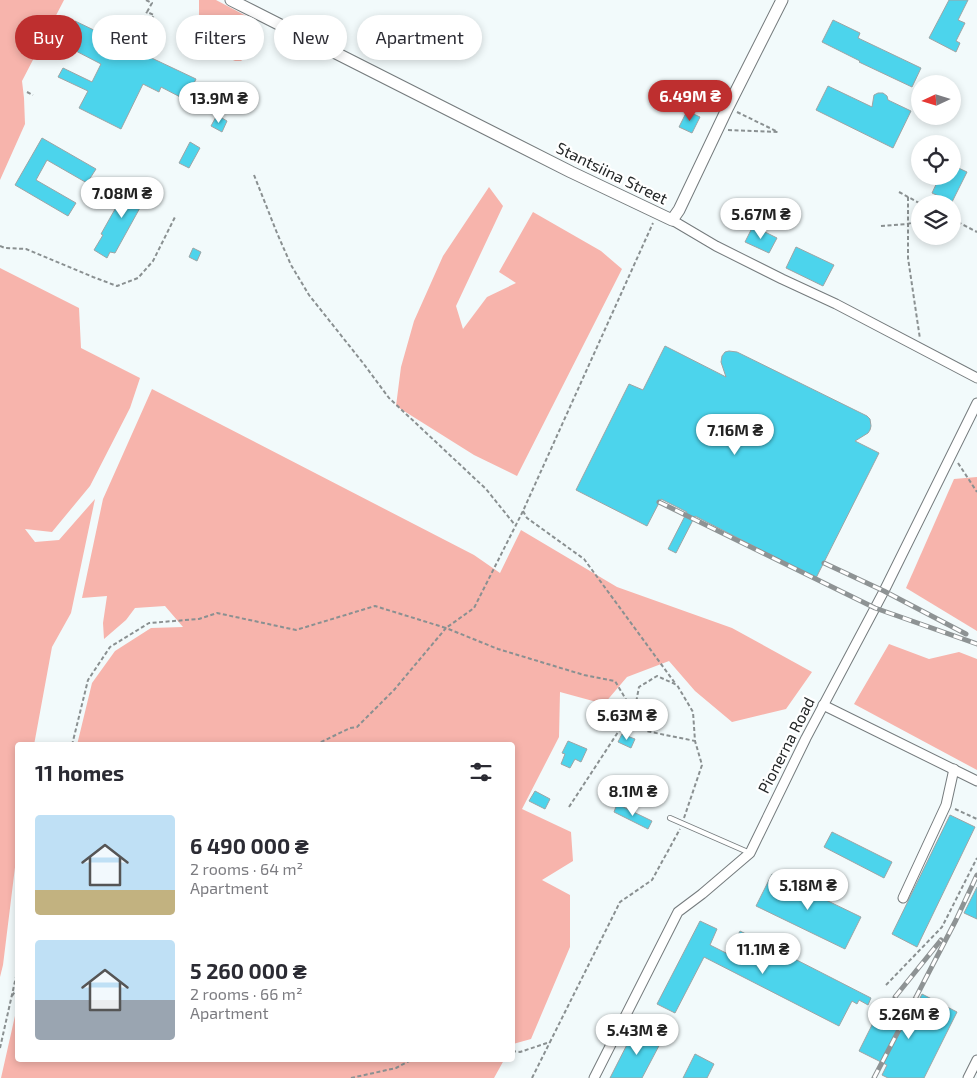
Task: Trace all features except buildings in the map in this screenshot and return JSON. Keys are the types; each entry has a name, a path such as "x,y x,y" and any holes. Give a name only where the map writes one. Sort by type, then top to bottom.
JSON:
{"street":[{"name":"Stantsiina Street","path":"231,0 571,172 658,212 716,246 836,304 977,378"},
{"path":"672,220 679,210 782,0"},
{"name":"Pionerna Road","path":"594,1078 678,912 750,853 823,705 884,591 977,403"},
{"path":"823,705 977,781"},
{"path":"903,898 946,805 954,769"},
{"path":"968,1078 977,1060"}],"lane":[{"path":"670,818 750,853"}],"path":[{"path":"145,15 152,3 146,0"},
{"path":"147,12 154,15"},
{"path":"27,92 33,95"},
{"path":"717,130 778,132 728,107"},
{"path":"254,175 291,265 309,295 389,398 486,489 515,526"},
{"path":"899,192 911,199"},
{"path":"908,197 908,258 921,348"},
{"path":"321,742 350,728 357,727 394,690 446,628 474,608 523,511 658,212"},
{"path":"0,246 4,248 26,249 117,286 138,278 153,261 175,217"},
{"path":"881,226 911,223"},
{"path":"961,224 977,232"},
{"path":"952,454 977,492"},
{"path":"523,511 527,518 584,559 676,685 693,712 695,741 702,764 683,824 652,880 620,902 532,1078"},
{"path":"73,742 88,680 110,647 149,623 199,619 217,613 296,630 376,606 446,628 498,649 584,676 615,681 646,731 695,741"},
{"path":"634,713 639,687 656,676 676,685"},
{"path":"569,807 622,726 639,720"},
{"path":"946,805 977,819"},
{"path":"886,985 942,927 977,858"},
{"path":"0,1048 15,981"},
{"path":"11,998 15,992"},
{"path":"515,1051 520,1052 550,1042"},
{"path":"351,1078 396,1068 407,1062"}],"shaded area":[{"path":"0,0 64,0 56,15 15,15 15,60 33,60 22,81 25,124 0,180"},
{"path":"199,0 216,0 244,15 199,15"},
{"path":"489,187 503,206 456,306 463,329 487,297 516,283 499,272 533,212 601,251 622,269 517,476 474,455 396,406 401,367 414,321 443,256"},
{"path":"0,268 79,308 81,348 140,378 130,408 90,486 52,532 25,529 35,542 59,540 95,499 71,613 52,647 35,742 15,742 15,867 0,977"},
{"path":"152,389 474,555 500,573 521,530 617,587 732,628 812,672 786,709 732,722 695,691 669,661 627,677 604,704 560,692 559,737 522,809 571,832 573,861 542,880 570,895 570,947 531,1039 515,1043 515,742 78,742 92,683 115,651 151,628 183,627 165,606 135,608 126,620 104,639 103,623 107,596 82,598 103,499"},
{"path":"977,477 977,631 906,588 954,479"},
{"path":"889,644 929,659 959,652 977,659 977,770 854,704"},
{"path":"15,1016 15,1062 503,1062 494,1078 1,1078"}],"railway":[{"path":"659,502 875,608 977,644"},
{"path":"824,563 884,591 966,634"},
{"path":"874,1078 956,920 977,875"},
{"path":"895,997 941,940"}]}
